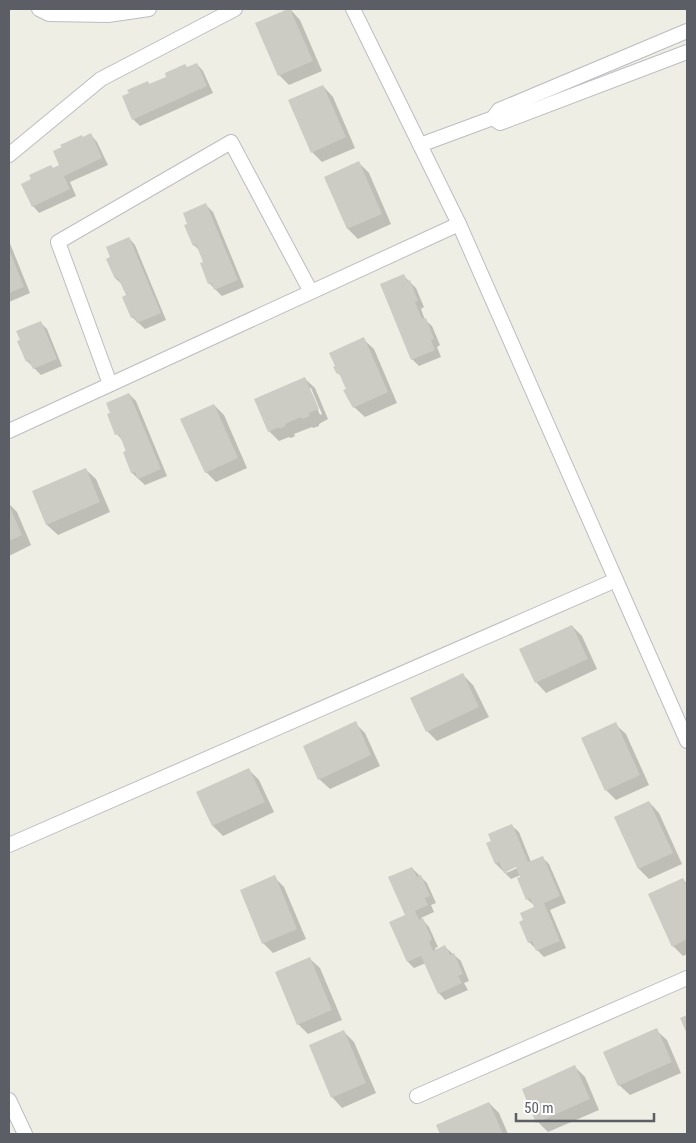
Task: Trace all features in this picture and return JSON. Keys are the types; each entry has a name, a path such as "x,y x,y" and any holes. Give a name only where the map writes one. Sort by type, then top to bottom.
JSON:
{"street":[{"path":"39,9 49,14 108,15 149,9"},
{"path":"9,155 101,79 235,9"},
{"path":"353,9 459,224 687,741"},
{"path":"420,145 493,118 499,110 687,31"},
{"path":"493,118 500,123 687,52"},
{"path":"110,384 58,242 231,142 311,292"},
{"path":"9,431 459,224"},
{"path":"9,845 616,580"},
{"path":"417,1096 687,978"},
{"path":"9,1100 25,1134"}],"building":[{"path":"290,9 313,61 278,76 255,23"},
{"path":"197,63 207,86 132,120 122,96 129,93 127,90 148,81 149,84 166,77 165,73 185,64 187,67"},
{"path":"323,85 346,137 311,153 288,100"},
{"path":"91,133 102,158 64,176 70,189 32,207 21,184 31,179 29,175 51,165 53,168 59,165 53,151 62,147 60,145"},
{"path":"359,161 382,214 347,229 324,177"},
{"path":"206,203 238,280 214,290 212,283 208,284 200,263 203,262 196,244 193,246 184,225 187,224 183,213"},
{"path":"129,237 161,313 137,323 134,316 131,318 122,297 126,295 118,278 115,279 106,259 110,257 106,247"},
{"path":"9,249 24,287 9,293"},
{"path":"404,274 407,281 410,280 418,301 415,302 422,319 426,318 434,339 431,340 435,350 411,360 380,284"},
{"path":"41,321 57,359 33,369 29,360 26,362 17,341 20,340 16,331"},
{"path":"364,337 388,392 353,408 343,390 346,389 339,373 337,374 333,367 335,366 329,353"},
{"path":"305,377 319,409 309,413 310,416 302,419 301,417 285,424 286,426 268,432 254,399"},
{"path":"129,393 161,469 138,479 135,472 131,473 123,452 126,451 119,434 115,435 107,414 110,413 106,403"},
{"path":"214,404 238,458 205,473 180,419"},
{"path":"86,468 100,502 46,525 32,491"},
{"path":"9,505 22,535 9,541"},
{"path":"572,625 588,659 535,683 519,649"},
{"path":"463,673 479,707 426,732 410,698"},
{"path":"356,721 371,755 318,780 303,746"},
{"path":"616,722 640,775 605,791 581,738"},
{"path":"249,768 265,802 212,826 196,792"},
{"path":"649,801 673,853 638,869 614,817"},
{"path":"512,824 528,862 543,856 560,896 544,903 560,941 536,951 532,941 528,943 519,922 523,920 520,913 534,907 530,898 526,900 517,878 520,877 516,867 504,873 499,862 495,864 486,843 491,841 488,834"},
{"path":"412,867 417,877 421,875 430,896 425,898 428,905 415,911 419,920 423,918 432,940 429,941 433,951 445,945 450,955 454,953 463,974 458,976 462,983 438,994 421,956 407,962 389,922 405,915 388,877"},
{"path":"275,875 297,929 262,944 240,890"},
{"path":"683,878 687,887 687,939 672,947 648,894"},
{"path":"310,957 332,1010 297,1025 275,972"},
{"path":"687,1015 687,1034 680,1018"},
{"path":"657,1028 672,1062 618,1086 603,1052"},
{"path":"344,1030 366,1083 331,1098 309,1045"},
{"path":"575,1065 590,1099 536,1123 522,1089"},
{"path":"489,1102 503,1134 440,1134 436,1125"}]}
